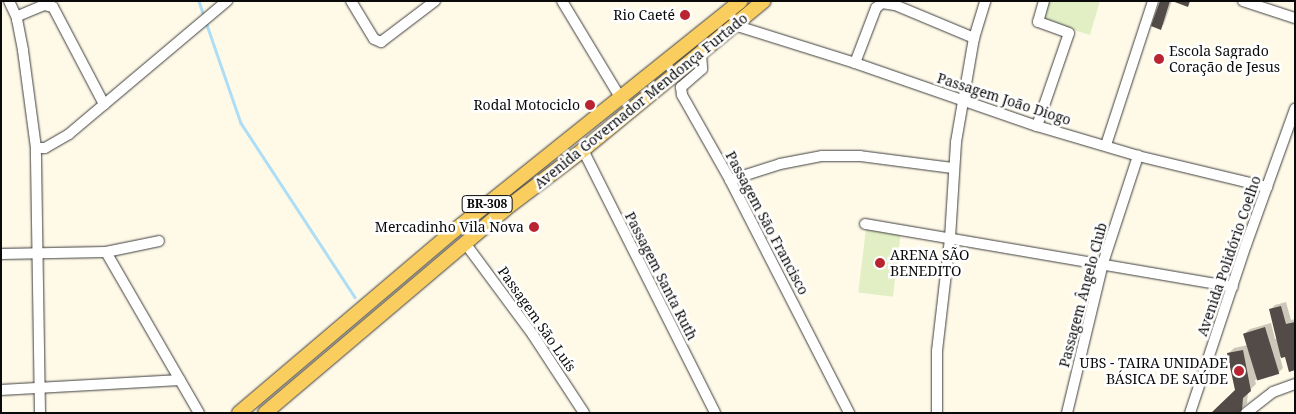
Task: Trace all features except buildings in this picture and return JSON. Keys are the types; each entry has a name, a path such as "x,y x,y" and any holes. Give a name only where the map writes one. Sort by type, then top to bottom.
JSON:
{"main road":[{"name":"Avenida Governador Mendonça Furtado","path":"239,413 432,249 741,1"},
{"name":"Avenida Governador Mendonça Furtado","path":"265,413 465,243 583,150 764,1"}],"street":[{"path":"9,1 17,18 36,148 40,413"},
{"path":"36,148 45,148 69,134 227,1"},
{"path":"352,1 374,39 381,42 435,1"},
{"path":"562,1 620,97"},
{"path":"937,413 937,351 950,238 953,168 974,38 985,1"},
{"path":"1037,126 1069,33 1038,22 1044,1"},
{"path":"1106,145 1153,1"},
{"path":"1243,1 1295,18"},
{"path":"855,63 876,8 882,3 895,5 974,38"},
{"path":"17,18 44,5 53,7 104,104"},
{"name":"Passagem João Diogo","path":"734,25 855,63 1037,126 1138,156 1267,187"},
{"name":"Passagem São Francisco","path":"701,53 702,69 683,85 680,91 730,180 849,413"},
{"name":"Avenida Polidório Coelho","path":"1190,413 1295,110"},
{"name":"Passagem Santa Ruth","path":"583,150 714,413"},
{"path":"730,180 780,164 822,156 860,156 953,168"},
{"name":"Passagem Ângelo Club","path":"1067,413 1103,263 1138,156"},
{"path":"865,224 1103,263 1233,287"},
{"path":"1,254 106,252 159,241"},
{"name":"Passagem São Luís","path":"465,243 533,335 584,413"},
{"path":"106,252 200,413"},
{"path":"1,390 180,380"},
{"path":"1246,413 1273,392 1295,384"}],"green space":[{"path":"1047,1 1100,1 1090,35 1041,20"},
{"name":"ARENA SÃO BENEDITO","path":"866,229 901,233 893,297 858,293"}],"waterway":[{"path":"199,1 204,16"},
{"path":"206,22 241,123 355,297"}],"place":[{"name":"Rio Caeté","path":"685,15"},
{"name":"Escola Sagrado Coração de Jesus","path":"1159,59"},
{"name":"Rodal Motociclo","path":"590,105"},
{"name":"Mercadinho Vila Nova","path":"534,227"},
{"name":"ARENA SÃO BENEDITO","path":"880,263"},
{"name":"UBS - TAIRA UNIDADE BÁSICA DE SAÚDE","path":"1239,371"}]}
